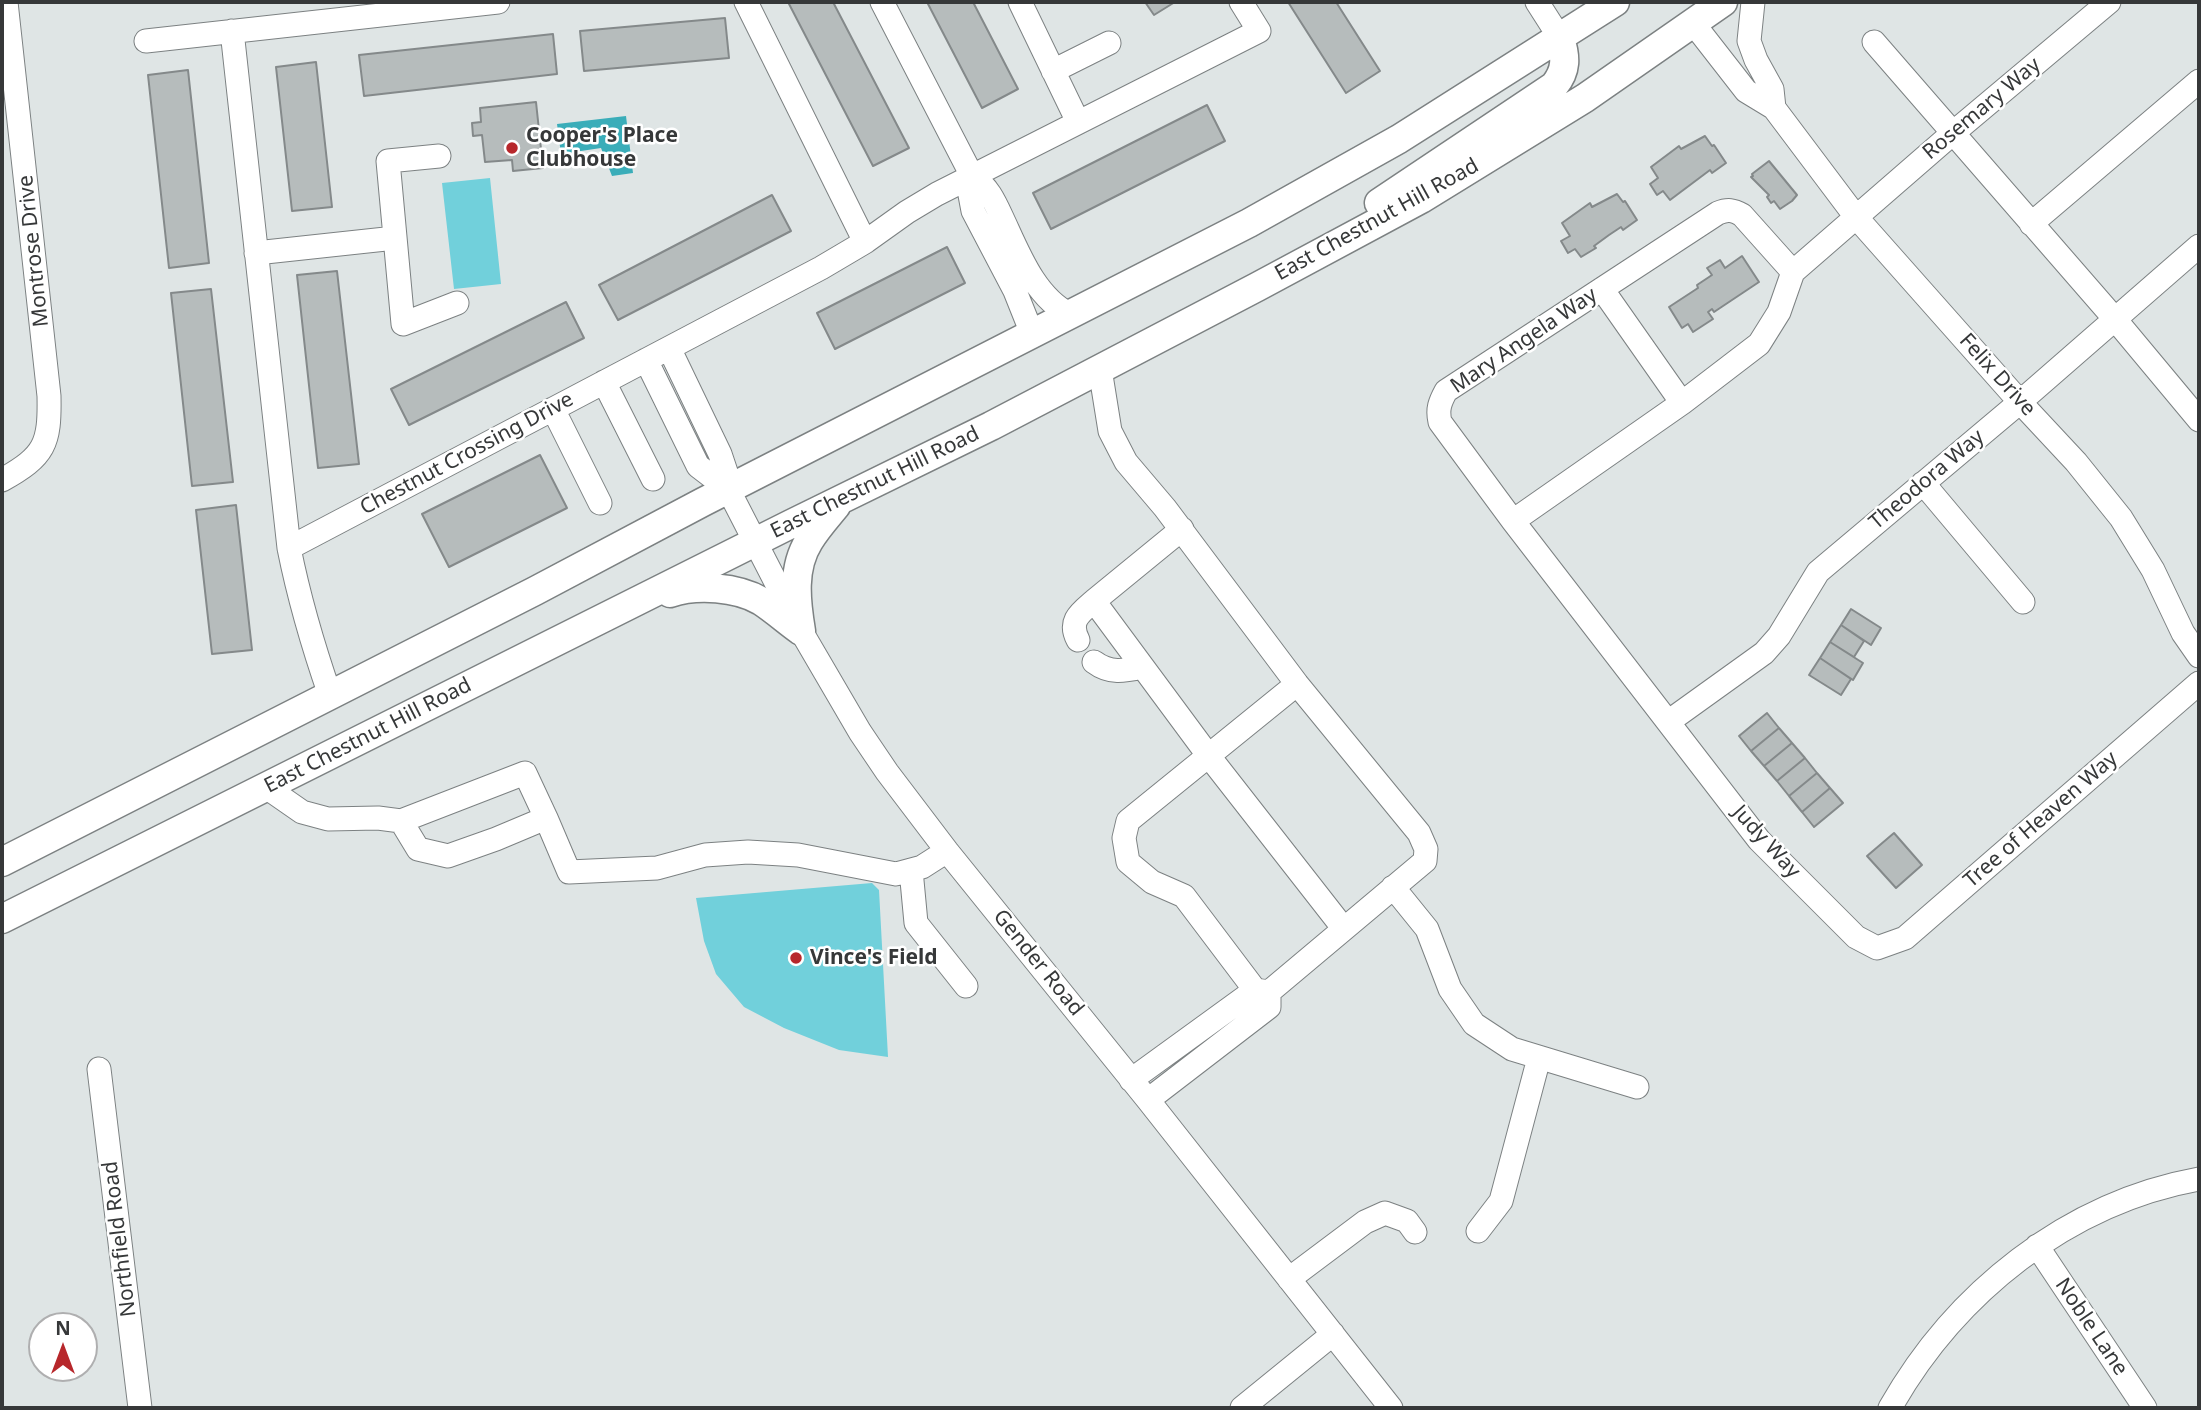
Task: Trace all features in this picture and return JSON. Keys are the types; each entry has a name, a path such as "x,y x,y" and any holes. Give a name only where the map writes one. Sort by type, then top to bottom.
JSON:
{"main road":[{"path":"2,862 1249,223 1399,139 1615,2"},
{"name":"East Chestnut Hill Road","path":"2,919 991,426 1315,256 1420,199 1564,111 1690,12 1723,2"},
{"path":"1315,256 1352,220 1554,86 1562,76 1564,66 1560,38"},
{"path":"801,631 796,599 799,564 808,542 841,499"},
{"path":"624,608 677,590 710,588 745,594 761,601 801,631"}],"street":[{"name":"Montrose Drive","path":"2,480 20,470 41,451 48,437 50,421 50,396 6,2"},
{"path":"146,41 498,2"},
{"path":"746,2 865,242"},
{"path":"882,2 971,176 973,211 1015,291 1029,326 1029,337"},
{"path":"1020,2 1078,122"},
{"name":"Chestnut Crossing Drive","path":"289,548 865,242 907,212 971,176 1259,31 1241,2"},
{"path":"1536,2 1560,38"},
{"name":"Felix Drive","path":"1753,2 1749,41 1772,89 1774,108"},
{"name":"Rosemary Way","path":"1857,217 2109,2"},
{"name":"Felix Drive","path":"1690,12 1746,91 1774,108 1857,217 2076,462 2121,518 2152,570 2182,633 2199,656"},
{"path":"232,31 289,548 309,633 330,695"},
{"path":"1874,42 2199,420"},
{"path":"1054,71 1109,43"},
{"path":"2031,224 2199,81"},
{"path":"439,156 388,161 403,324 457,303"},
{"path":"971,176 984,184 993,198 1040,290 1061,311 1071,316"},
{"name":"Mary Angela Way","path":"1668,722 1440,422 1440,402 1446,391 1725,210 1733,210 1742,215 1793,272"},
{"path":"1513,521 1682,403 1759,344 1779,312 1793,272 1857,217"},
{"path":"256,253 395,238"},
{"name":"Theodora Way","path":"1668,722 1764,653 1779,636 1818,572 2020,402 2199,246"},
{"path":"1602,289 1682,403"},
{"path":"669,348 720,454 729,489"},
{"path":"646,360 698,466 729,489"},
{"path":"1100,369 1110,431 1126,462 1182,529 1297,684 1419,833 1426,849 1425,861 1344,929 1262,991 1131,1080"},
{"path":"604,382 653,479"},
{"path":"553,409 600,503"},
{"path":"1923,483 2023,602"},
{"name":"Gender Road","path":"729,489 801,631 860,732 914,810 1391,1408"},
{"path":"1078,640 1073,624 1077,616 1182,529"},
{"path":"1094,601 1208,755 1344,929"},
{"path":"1094,662 1111,671 1142,667"},
{"name":"Tree of Heaven Way","path":"1877,948 1905,938 2199,683"},
{"path":"1148,1100 1269,1007 1262,991 1184,896 1152,882 1128,862 1124,838 1128,821 1297,684"},
{"name":"Judy Way","path":"1668,722 1759,840 1856,937 1877,948"},
{"path":"266,787 302,812 328,818 401,821 525,773 569,872 657,868 705,855 748,852 798,855 896,874 922,867 947,851"},
{"path":"401,821 418,849 448,856 546,818"},
{"path":"911,870 916,923 966,986"},
{"path":"1393,887 1427,929 1450,989 1474,1024 1512,1049 1637,1087"},
{"path":"1478,1231 1501,1200 1539,1058"},
{"name":"Northfield Road","path":"99,1069 140,1408"},
{"path":"1890,1408 1919,1362 1956,1315 1985,1286 2036,1246 2096,1213 2157,1190 2199,1179"},
{"path":"1289,1279 1365,1222 1384,1213 1407,1221 1415,1231"},
{"name":"Noble Lane","path":"2036,1246 2145,1408"},
{"path":"1242,1408 1333,1334"}],"shaded area":[{"path":"626,116 633,173 612,176 601,148 561,154 557,124"},
{"path":"490,178 501,284 454,289 442,183"},
{"name":"Vince's Field","path":"872,883 879,890 888,1057 839,1050 784,1028 744,1007 716,974 704,941 696,898"}],"building":[{"path":"788,2 833,2 909,148 873,166"},
{"path":"927,2 973,2 1018,89 982,108"},
{"path":"1145,2 1175,2 1154,15"},
{"path":"1288,2 1336,2 1380,71 1346,93"},
{"path":"725,18 729,58 584,71 580,31"},
{"path":"553,34 557,74 364,96 359,55"},
{"path":"316,62 332,207 292,211 276,67"},
{"path":"188,70 209,263 169,268 148,75"},
{"name":"Cooper's Place Clubhouse","path":"536,102 543,168 513,171 512,160 485,162 482,135 473,136 472,123 481,122 480,108"},
{"path":"1207,105 1225,141 1051,229 1033,193"},
{"path":"1705,136 1726,163 1712,173 1710,170 1670,200 1663,191 1657,195 1650,184 1658,178 1651,167 1679,146 1681,149"},
{"path":"1769,161 1797,195 1780,209 1774,201 1771,203 1767,197 1769,195 1751,177"},
{"path":"1617,194 1637,220 1623,230 1621,227 1581,257 1575,249 1568,253 1561,241 1570,236 1562,223 1590,203 1592,207"},
{"path":"772,195 791,231 618,320 599,285"},
{"path":"947,247 965,283 835,349 817,313"},
{"path":"1742,256 1759,282 1714,312 1712,309 1708,312 1713,319 1693,332 1688,324 1682,328 1669,307 1712,275 1707,268 1720,260 1725,268"},
{"path":"337,271 359,464 318,468 297,275"},
{"path":"211,289 233,482 192,486 171,293"},
{"path":"566,302 584,338 409,425 391,389"},
{"path":"540,455 567,508 449,567 422,514"},
{"path":"236,505 252,650 212,654 196,510"},
{"path":"1851,609 1881,628 1871,645 1841,625"},
{"path":"1841,625 1864,641 1854,657 1830,642"},
{"path":"1830,642 1863,663 1853,680 1820,658"},
{"path":"1820,658 1851,679 1841,695 1809,675"},
{"path":"1767,713 1779,728 1751,751 1739,736"},
{"path":"1779,728 1792,743 1764,766 1751,751"},
{"path":"1792,743 1805,758 1777,781 1764,766"},
{"path":"1805,758 1817,773 1789,796 1777,781"},
{"path":"1817,773 1830,788 1802,812 1789,796"},
{"path":"1830,788 1843,803 1814,827 1802,812"},
{"path":"1894,833 1922,865 1896,888 1867,856"}],"place":[{"name":"Cooper's Place Clubhouse","path":"512,148"},
{"name":"Vince's Field","path":"796,958"}]}
